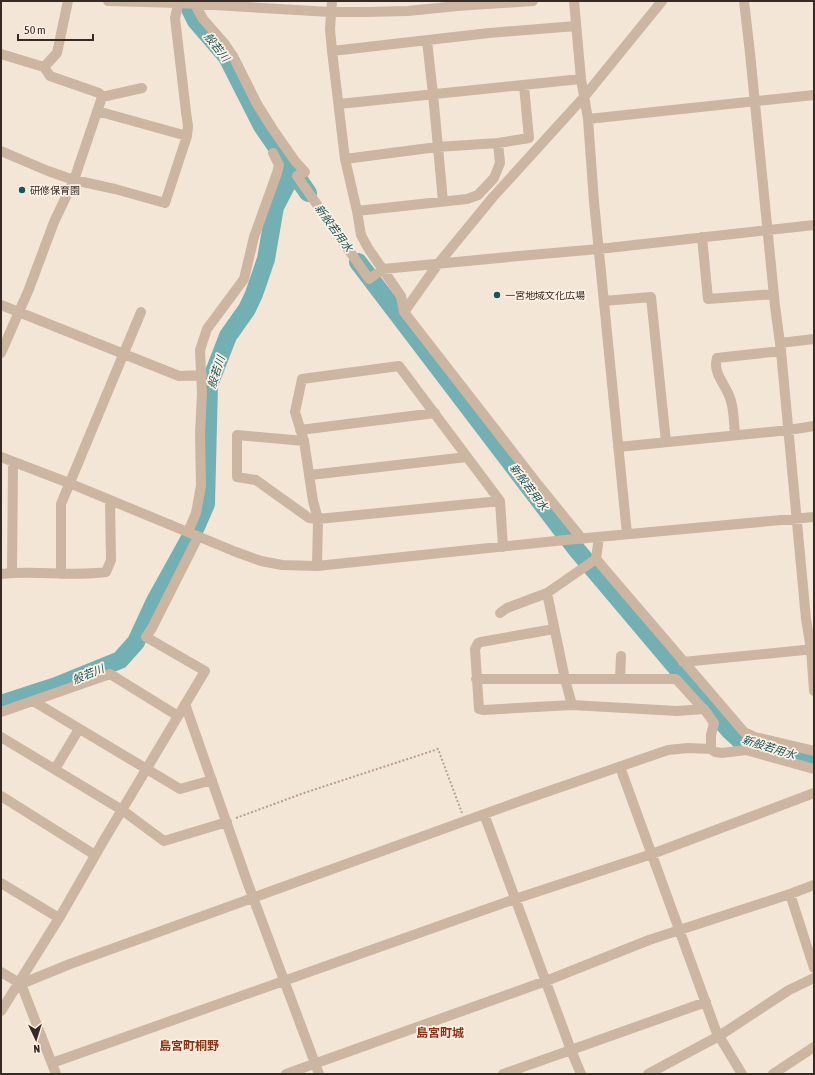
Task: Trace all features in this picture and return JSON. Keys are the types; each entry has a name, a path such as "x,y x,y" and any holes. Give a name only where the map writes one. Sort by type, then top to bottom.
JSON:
{"street":[{"path":"44,67 58,54 68,1"},
{"path":"108,1 258,4 330,12 408,11 487,3 533,1"},
{"path":"332,1 330,12 332,51 345,159 361,235 368,248 401,296 404,312 579,539"},
{"path":"574,1 581,79 588,119 594,202 627,534"},
{"path":"404,312 438,264 493,197 584,97 662,1"},
{"path":"744,1 773,294 789,430 806,619 813,649 814,691"},
{"path":"1,151 48,171 74,180 115,189 165,203 187,136 188,126 175,18 187,3"},
{"path":"187,3 224,43 233,56 257,104 294,161 305,172 297,176 369,279 383,269 599,249 767,229 814,225"},
{"path":"332,51 489,33 576,26"},
{"path":"427,41 443,201"},
{"path":"1,54 44,67 50,76 99,94 102,97"},
{"path":"339,104 581,79"},
{"path":"345,159 437,147 498,143 529,138 524,86"},
{"path":"102,97 142,88"},
{"path":"588,119 814,95"},
{"path":"1,353 29,289 54,222 74,180 102,97"},
{"path":"97,111 187,136"},
{"path":"357,211 467,199 478,196 494,178 497,172 500,163 498,143"},
{"path":"188,532 196,513 201,486 200,434 202,375 200,350 207,329 244,279 254,237 277,174 279,165 274,153"},
{"path":"702,237 708,299 773,294"},
{"path":"604,301 651,297 666,442"},
{"path":"1,305 179,376 202,375"},
{"path":"61,574 61,504 141,312"},
{"path":"735,435 732,402 727,389 717,373 715,364 717,358 780,347 814,339"},
{"path":"317,566 318,519 313,502 304,441 295,412 302,379 399,366 500,501 503,547"},
{"path":"300,430 435,413"},
{"path":"618,447 789,430 814,426"},
{"path":"304,441 237,436 237,476 256,480 309,518 318,519 500,501"},
{"path":"1,457 261,561 282,564 317,566 565,540 814,517"},
{"path":"310,475 467,457"},
{"path":"12,573 13,462"},
{"path":"1,574 20,572 88,575 106,572 111,560 110,501"},
{"path":"1,1011 20,983 59,918 205,671 146,637 198,537"},
{"path":"500,613 507,608 547,593 596,559 599,537"},
{"path":"596,559 744,732 755,737 814,752"},
{"path":"547,593 572,705"},
{"path":"554,629 478,643 475,649 479,709 572,705 678,711 704,709"},
{"path":"684,662 813,649"},
{"path":"620,679 621,656"},
{"path":"1,712 110,674 178,716"},
{"path":"476,679 676,679 704,709 714,723 711,734 711,750"},
{"path":"33,701 180,789 212,780"},
{"path":"185,704 319,1074"},
{"path":"56,769 79,728"},
{"path":"1,737 122,810 164,841 227,822"},
{"path":"20,983 484,814 668,750 688,748 711,750 722,753 746,750 814,769"},
{"path":"620,767 716,1031 742,1074"},
{"path":"52,1063 515,899 652,854 814,793"},
{"path":"1,796 95,855"},
{"path":"484,814 581,1074"},
{"path":"1,883 59,918"},
{"path":"286,1074 546,981 649,940 814,885"},
{"path":"790,894 814,968"},
{"path":"1,972 20,983 56,1074"},
{"path":"648,1074 719,1036 789,990 798,985 813,981"},
{"path":"503,1074 706,1002"},
{"path":"774,1074 814,1047"}],"path":[{"path":"227,822 304,793 438,749 465,821"}],"waterway":[{"name":"般若川","path":"186,1 196,21 227,57 262,126 308,193"},
{"name":"般若川","path":"1,704 56,686 120,660 136,642 155,601 196,527 206,504 209,385 228,336 247,309 254,294 266,259 275,207 289,180 285,161"},
{"name":"新般若用水","path":"358,262 577,550 729,730 741,741 814,761"}],"place":[{"name":"研修保育園","path":"22,190"},
{"name":"一宮地域文化広場","path":"497,295"}],"district":[{"name":"島宮町城","path":"440,1033"},
{"name":"島宮町桐野","path":"189,1046"}]}
